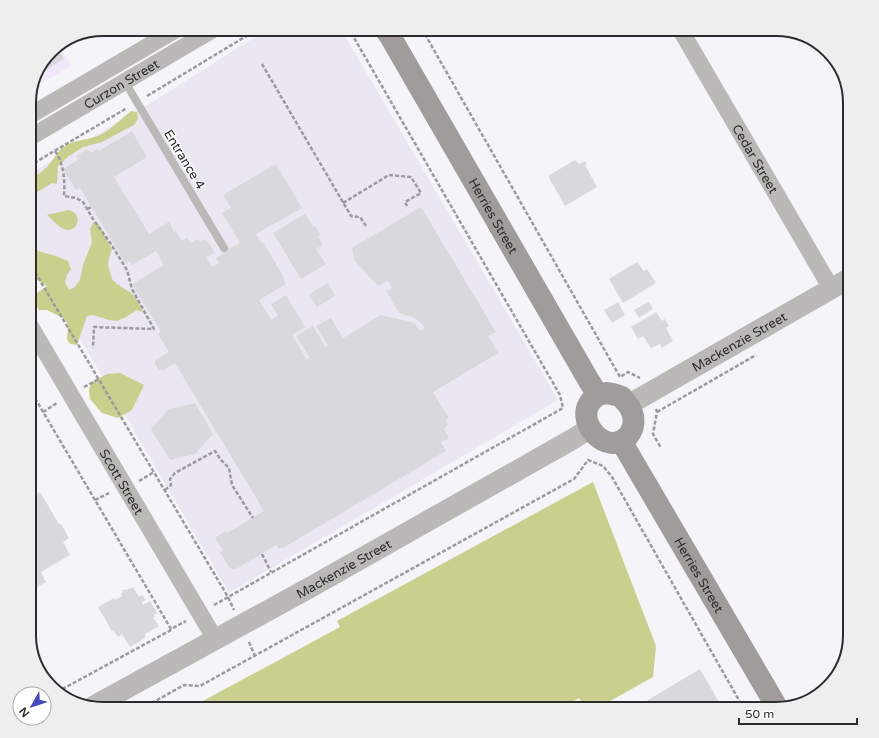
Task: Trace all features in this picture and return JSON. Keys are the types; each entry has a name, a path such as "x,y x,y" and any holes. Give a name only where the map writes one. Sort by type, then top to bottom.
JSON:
{"main road":[{"name":"Herries Street","path":"390,36 598,395"},
{"path":"607,393 622,398 633,413 634,423 632,430 627,437 621,441 611,443 605,442 596,436 590,428 586,415 587,408 598,395 607,393"},
{"name":"Herries Street","path":"621,441 774,702"}],"street":[{"name":"Curzon Street","path":"36,112 166,36"},
{"name":"Curzon Street","path":"36,134 202,36"},
{"name":"Cedar Street","path":"684,36 831,288"},
{"name":"Mackenzie Street","path":"628,405 843,282"},
{"name":"Scott Street","path":"36,336 215,639"},
{"name":"Mackenzie Street","path":"102,702 241,626 590,428"}],"lane":[{"name":"Entrance 4","path":"125,82 224,248"}],"path":[{"path":"214,605 563,408 560,396 353,36"},
{"path":"426,36 613,366"},
{"path":"262,64 351,216 360,217 366,226"},
{"path":"55,151 60,159 63,170 65,183 64,196 76,198 83,202 88,209 127,270 132,289 154,329 94,327 93,348"},
{"path":"344,203 389,175 411,177 421,193 405,202 407,206"},
{"path":"88,209 92,207"},
{"path":"36,274 228,597 255,656"},
{"path":"657,412 760,352"},
{"path":"83,388 99,379"},
{"path":"36,400 171,630"},
{"path":"43,412 57,403"},
{"path":"165,490 171,485 170,479 175,474 215,451 220,460 229,468 232,485 253,518"},
{"path":"154,702 184,685 200,686 574,479 588,460 603,466 612,477 740,702"},
{"path":"136,475 139,480 154,471"},
{"path":"95,500 109,492 112,497"},
{"path":"262,554 271,572"},
{"path":"63,689 171,630 188,619"}],"shaded area":[{"path":"257,36 345,36 558,400 229,593 36,263 36,170 157,99"},
{"path":"62,51 71,66 38,85 50,62"}],"green space":[{"path":"131,111 137,112 138,119 134,125 102,142 83,147 69,156 58,166 57,184 52,183 36,193 36,176 45,169 62,148 72,142 91,138 109,130"},
{"path":"68,210 73,212 78,219 75,226 69,230 60,227 47,215"},
{"path":"97,222 112,249 108,265 112,279 131,293 137,300 143,312 137,310 117,321 93,315 87,316 77,345 70,344 67,339 68,325 65,319 47,310 39,310 36,305 37,293 47,286 36,279 36,247 38,251 68,261 71,269 65,282 69,290 75,287 80,280 83,265 92,242 90,229 93,223"},
{"path":"120,373 144,385 132,410 118,418 102,413 90,399 89,389 92,382 107,374"},
{"path":"593,482 656,646 653,677 608,702 582,702 579,698 572,702 201,702 340,627 337,621"}],"building":[{"path":"60,52 64,59 45,70 50,62"},
{"path":"132,131 147,157 114,177 149,234 169,222 174,232 176,231 182,241 187,238 191,243 198,239 199,242 205,239 215,253 206,257 212,267 219,263 216,258 224,253 223,252 240,243 222,213 231,208 223,195 276,164 302,208 256,234 262,244 264,243 286,284 259,300 271,320 278,316 271,304 286,295 305,327 292,335 307,360 310,358 296,336 313,326 326,348 328,346 316,326 331,318 343,338 381,315 415,323 419,331 425,328 420,322 412,317 399,313 386,291 392,288 388,281 378,286 355,261 352,248 421,207 496,332 488,336 498,353 433,392 449,418 446,420 448,424 444,429 449,438 441,442 446,451 283,548 279,548 276,545 236,569 229,567 220,552 223,550 215,538 225,531 227,533 264,511 175,363 162,371 158,369 155,364 155,360 169,352 158,334 161,332 132,284 164,265 156,251 132,265 130,261 126,264 80,188 76,190 63,169 78,160 76,156 87,149 90,153 98,149 99,151"},
{"path":"575,160 579,164 585,161 587,164 585,165 597,187 565,206 548,176"},
{"path":"305,214 313,227 315,226 321,235 318,236 323,245 316,249 326,264 301,279 273,233"},
{"path":"637,262 644,271 647,269 656,283 623,303 609,279"},
{"path":"328,283 335,296 317,307 309,294"},
{"path":"618,302 625,315 612,323 604,310"},
{"path":"649,302 653,309 639,318 634,310"},
{"path":"656,312 662,321 665,319 669,326 666,328 673,341 662,348 660,344 651,348 643,336 638,339 631,327"},
{"path":"195,403 213,434 195,454 170,460 151,429 169,409"},
{"path":"40,492 69,538 63,542 70,555 41,572 46,582 36,588 36,495"},
{"path":"133,587 139,597 142,595 146,600 142,602 143,605 150,601 157,613 154,615 155,617 153,617 159,626 145,634 145,638 130,647 122,634 118,637 113,630 112,631 98,607 114,598 115,600 122,596 122,591"},
{"path":"700,669 719,702 645,702"}]}
